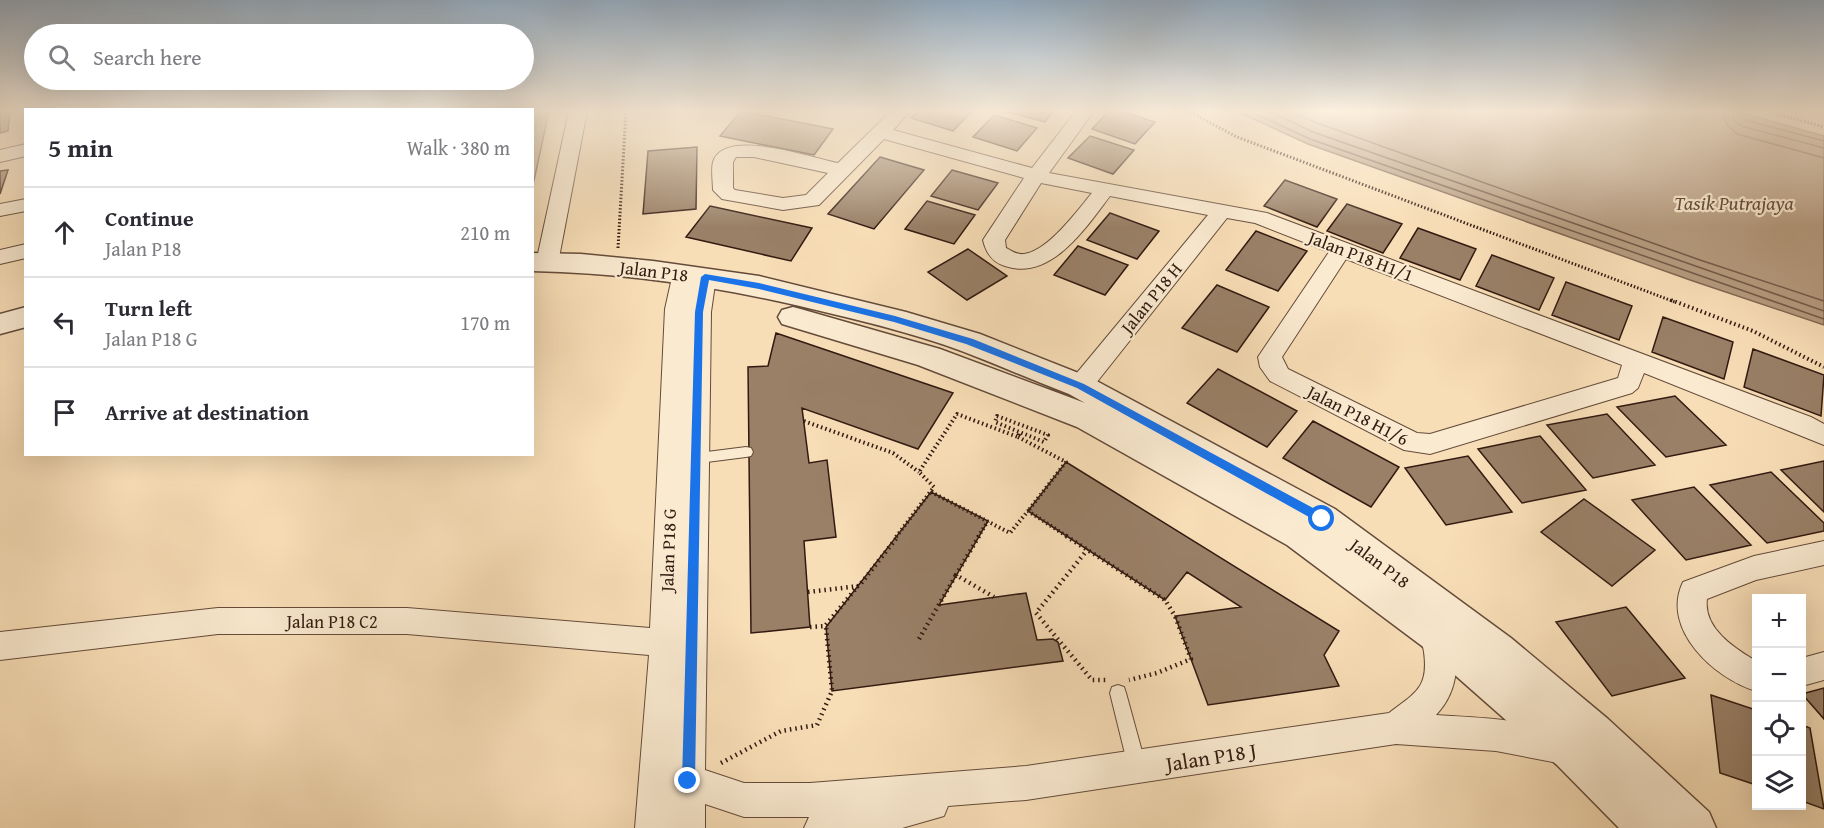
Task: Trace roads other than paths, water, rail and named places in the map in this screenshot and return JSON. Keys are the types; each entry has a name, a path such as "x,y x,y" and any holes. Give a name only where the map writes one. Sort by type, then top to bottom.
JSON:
{"street":[{"path":"0,156 24,150"},
{"path":"537,269 568,150"},
{"path":"842,170 754,151 734,151 729,153 723,162 723,190 729,195 783,204 805,204 819,197 863,150"},
{"name":"Jalan P18 H1/1","path":"943,150 1036,176 1260,218 1802,424 1824,435"},
{"path":"1056,150 994,240 996,251 1008,260 1025,262 1041,258 1053,248 1105,190"},
{"path":"0,210 24,205"},
{"name":"Jalan P18 H","path":"1080,386 1222,211"},
{"name":"Jalan P18 H1/6","path":"1342,249 1270,357 1272,367 1279,375 1413,443 1430,444 1623,387 1629,382 1635,361"},
{"path":"0,257 24,251"},
{"name":"Jalan P18","path":"537,269 621,267 693,285 929,357 1089,418 1300,534 1436,634 1572,750 1651,828"},
{"name":"Jalan P18","path":"537,269 555,282 759,286 895,319 969,342 1080,386 1322,519 1497,651 1593,733 1693,828"},
{"name":"Jalan P18 G","path":"653,828 665,643 699,312 693,285"},
{"path":"0,324 24,318"},
{"path":"0,342 24,337"},
{"name":"Jalan P18 G","path":"684,460 687,828"},
{"path":"1752,675 1732,663 1700,632 1691,613 1690,602 1693,591 1754,568 1824,553"},
{"name":"Jalan P18 C2","path":"0,646 218,621 407,621 665,643"},
{"path":"1396,728 1430,700 1441,684 1442,662 1436,634"},
{"path":"1806,671 1824,666"},
{"name":"Jalan P18 J","path":"688,781 744,800 810,800 1026,783 1396,728 1496,735 1572,750"},
{"name":"Jalan P18 J","path":"822,828 1026,783"}],"lane":[{"path":"684,460 746,452"},
{"path":"1117,684 1137,768"}],"water":[{"name":"Tasik Putrajaya","path":"1324,150 1824,150 1824,325 1693,281"}]}
